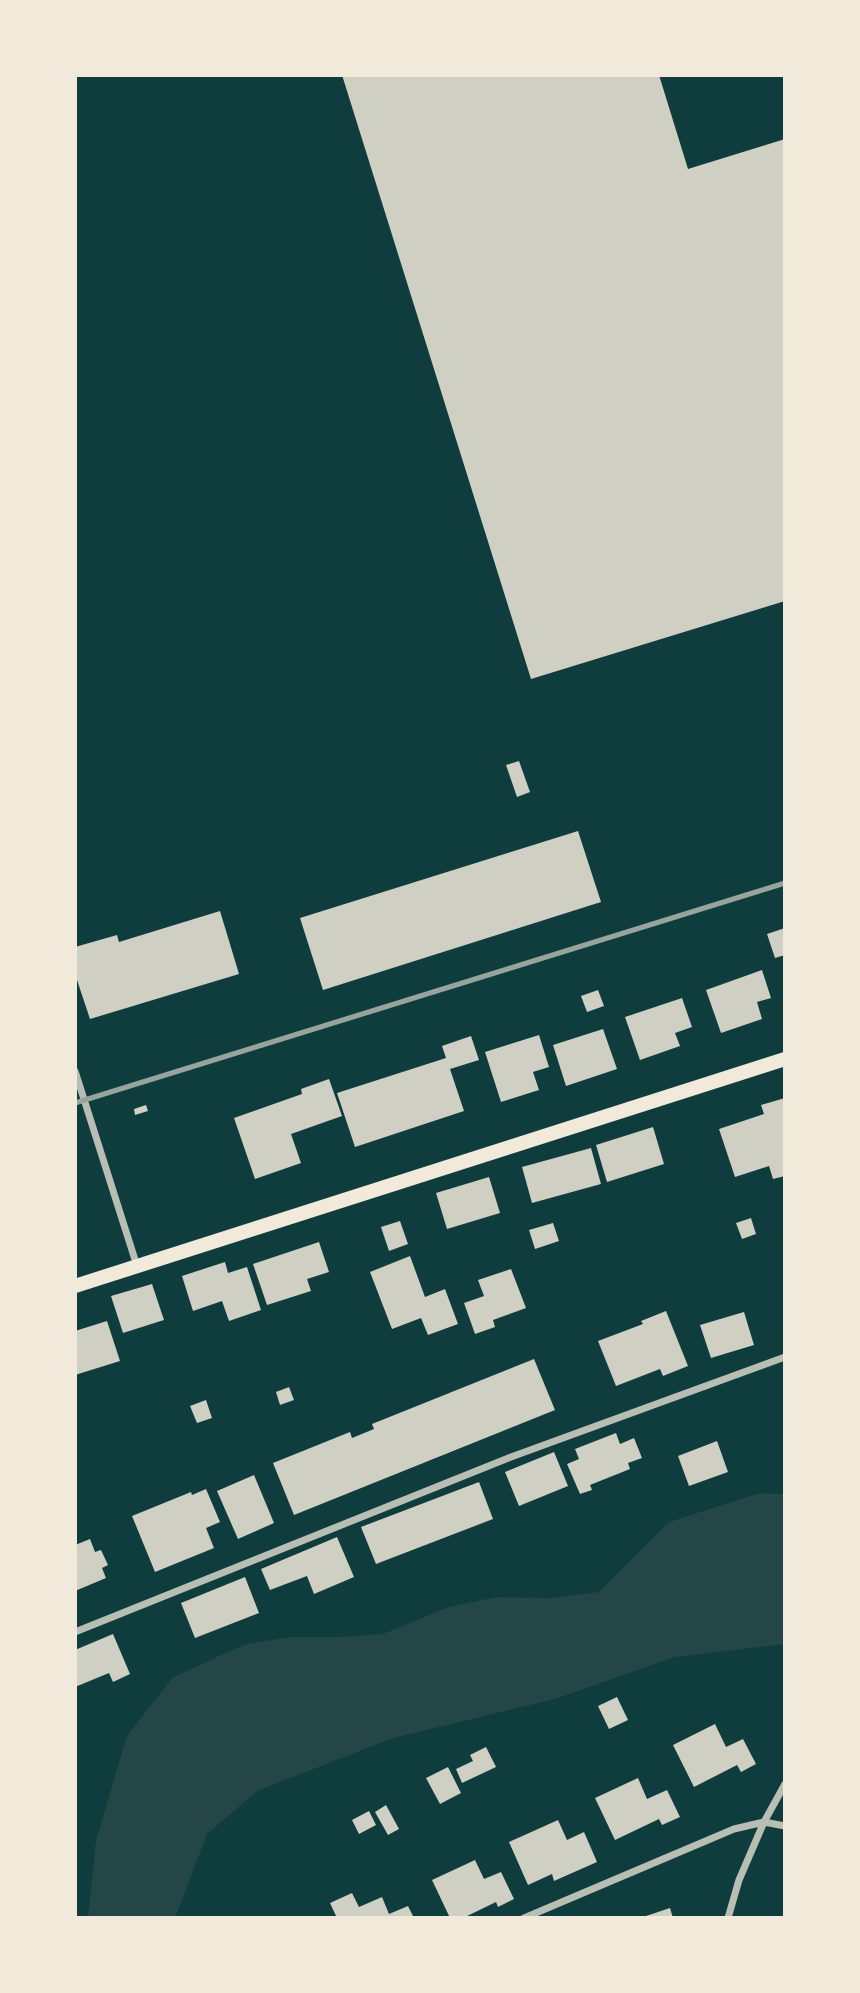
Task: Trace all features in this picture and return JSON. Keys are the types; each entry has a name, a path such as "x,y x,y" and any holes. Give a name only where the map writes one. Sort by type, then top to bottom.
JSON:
{"main road":[{"path":"75,1286 785,1059"}],"street":[{"path":"75,1071 138,1266"},
{"path":"75,1632 511,1457 785,1357"},
{"path":"728,1918 739,1880 764,1822 785,1784"},
{"path":"524,1918 734,1829 764,1822 785,1826"}],"shaded area":[{"path":"760,1493 785,1494 785,1644 675,1657 555,1699 393,1738 257,1791 207,1834 175,1918 88,1918 96,1840 127,1736 172,1678 243,1645 289,1637 383,1634 449,1607 496,1597 551,1598 599,1592 669,1522"}],"building":[{"path":"342,75 659,75 688,169 785,139 785,601 531,679"},
{"path":"519,761 530,792 517,797 506,765"},
{"path":"578,831 601,902 323,990 300,918"},
{"path":"220,911 239,974 90,1019 75,980 75,947 117,935 119,942"},
{"path":"785,928 785,955 775,958 767,934"},
{"path":"762,970 771,998 757,1002 762,1019 721,1033 706,990"},
{"path":"598,990 604,1006 587,1012 581,996"},
{"path":"682,998 692,1027 675,1033 680,1046 640,1060 625,1017"},
{"path":"603,1029 617,1069 566,1086 553,1045"},
{"path":"539,1035 549,1067 533,1072 539,1090 501,1102 485,1052"},
{"path":"471,1036 479,1060 450,1069 464,1111 355,1147 337,1093 446,1058 442,1046"},
{"path":"329,1079 342,1116 291,1134 301,1163 255,1179 234,1118 302,1094 301,1089"},
{"path":"785,1098 785,1176 773,1179 769,1166 735,1177 719,1129 764,1114 761,1105"},
{"path":"146,1105 148,1111 135,1115 134,1109"},
{"path":"653,1127 664,1164 607,1182 596,1145"},
{"path":"591,1148 601,1184 532,1203 522,1167"},
{"path":"489,1177 500,1213 447,1229 436,1193"},
{"path":"751,1218 756,1234 742,1239 736,1223"},
{"path":"400,1221 408,1244 389,1251 381,1227"},
{"path":"553,1223 559,1241 535,1249 529,1230"},
{"path":"319,1242 329,1272 307,1279 311,1291 267,1305 253,1264"},
{"path":"410,1256 425,1297 445,1289 458,1324 428,1335 421,1318 392,1329 370,1272"},
{"path":"225,1262 228,1273 247,1267 261,1310 229,1321 222,1301 193,1311 182,1276"},
{"path":"511,1269 526,1308 493,1320 495,1327 475,1334 464,1303 484,1296 478,1280"},
{"path":"152,1284 164,1320 123,1333 111,1296"},
{"path":"666,1311 688,1366 663,1376 660,1369 616,1386 598,1341 643,1324 641,1321"},
{"path":"744,1312 754,1345 711,1358 700,1325"},
{"path":"107,1321 120,1361 75,1375 75,1331"},
{"path":"534,1359 555,1410 294,1515 273,1463 350,1432 352,1438 374,1429 372,1424"},
{"path":"289,1387 294,1400 280,1405 276,1392"},
{"path":"206,1400 212,1418 197,1423 190,1406"},
{"path":"616,1433 620,1444 634,1438 642,1458 628,1463 630,1469 590,1485 592,1490 580,1494 567,1464 579,1459 575,1449"},
{"path":"717,1441 728,1472 689,1486 678,1456"},
{"path":"554,1452 568,1486 519,1506 505,1472"},
{"path":"254,1475 274,1523 238,1539 217,1491"},
{"path":"479,1482 493,1519 376,1564 361,1527"},
{"path":"206,1489 220,1522 206,1528 214,1548 155,1572 132,1516 191,1492 192,1495"},
{"path":"337,1537 354,1577 314,1594 307,1576 270,1590 261,1569"},
{"path":"90,1539 95,1552 101,1550 108,1565 102,1568 106,1578 75,1591 75,1545"},
{"path":"245,1577 259,1613 195,1638 181,1603"},
{"path":"113,1634 130,1674 113,1682 109,1673 75,1687 75,1650"},
{"path":"617,1697 628,1720 609,1729 598,1706"},
{"path":"715,1724 726,1747 743,1739 756,1764 741,1772 737,1765 694,1787 673,1745"},
{"path":"486,1747 496,1767 462,1783 456,1769 473,1761 470,1755"},
{"path":"448,1767 461,1793 440,1804 426,1778"},
{"path":"638,1778 647,1799 667,1790 680,1817 662,1825 659,1819 615,1840 595,1798"},
{"path":"386,1805 399,1829 388,1835 375,1812"},
{"path":"369,1811 376,1825 359,1834 352,1820"},
{"path":"558,1820 567,1840 584,1832 597,1862 554,1881 552,1874 528,1885 509,1842"},
{"path":"475,1860 484,1879 501,1872 514,1899 498,1907 496,1902 463,1918 450,1918 432,1880"},
{"path":"352,1893 359,1907 382,1897 389,1914 408,1906 414,1918 337,1918 330,1903"},
{"path":"670,1908 673,1918 643,1918 643,1917"}],"railway":[{"path":"75,1103 785,883"}]}
